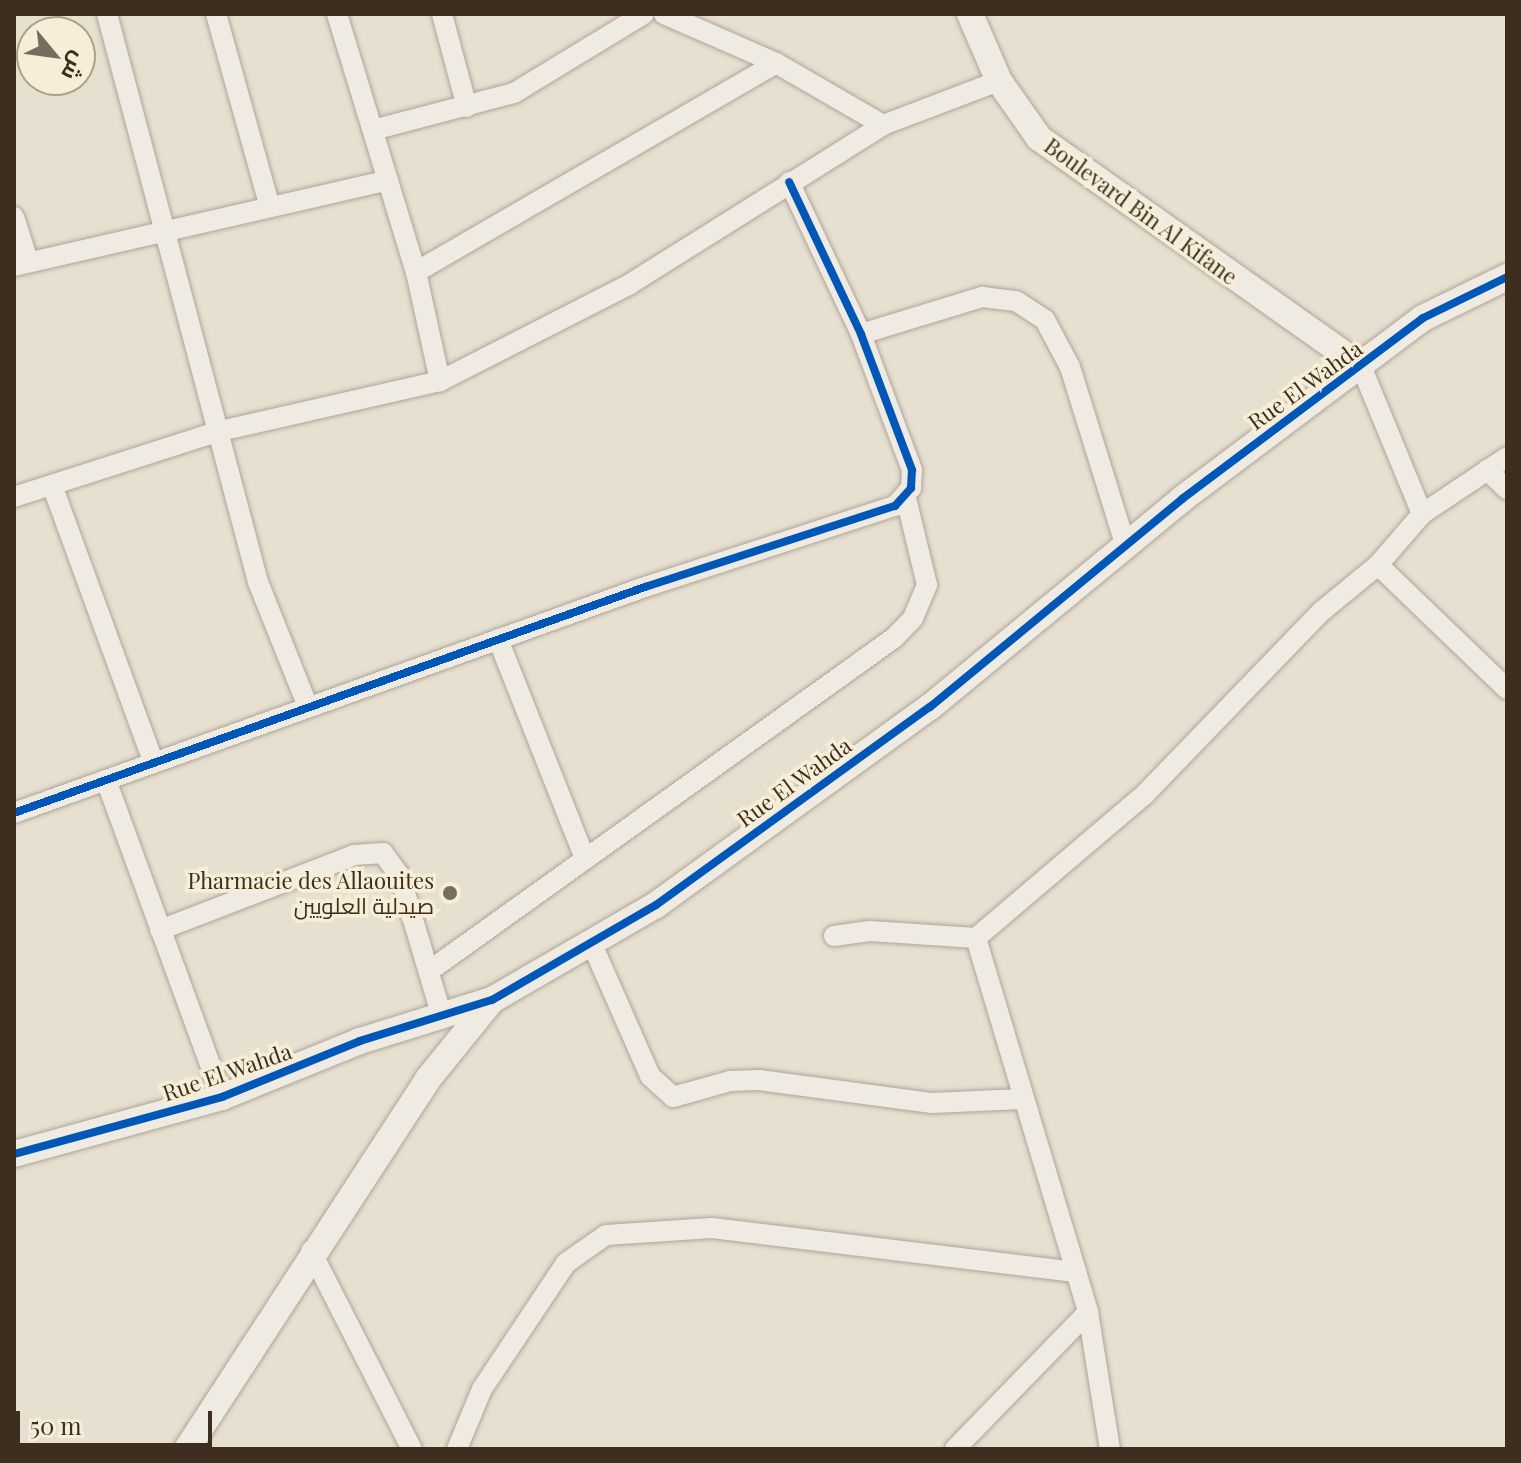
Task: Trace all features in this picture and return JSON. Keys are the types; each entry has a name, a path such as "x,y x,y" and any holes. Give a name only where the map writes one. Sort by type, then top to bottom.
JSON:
{"street":[{"path":"107,14 168,230 258,582 308,707"},
{"path":"216,14 270,207"},
{"path":"337,14 416,272 440,381"},
{"path":"442,14 467,107"},
{"path":"373,130 514,93 644,14"},
{"path":"664,14 776,63 883,125"},
{"name":"Boulevard Bin Al Kifane","path":"970,14 999,81 1039,138 1361,366"},
{"path":"416,272 776,63"},
{"path":"14,497 220,431 440,381 630,284 883,125 999,81"},
{"path":"14,217 21,263 388,180"},
{"path":"429,971 894,638 913,618 927,585 906,498 912,470 861,334 789,182"},
{"name":"Rue El Wahda","path":"14,1154 222,1097 360,1041 492,1000 656,905 930,707 1126,547 1423,318 1507,277"},
{"path":"861,334 982,297 1016,301 1045,320 1075,381 1126,547"},
{"path":"1361,366 1422,514"},
{"path":"834,936 870,931 976,938 1145,794 1322,611 1378,565 1422,514 1507,457"},
{"path":"1487,470 1507,489"},
{"path":"52,485 154,763"},
{"path":"14,813 704,567 884,513 906,498"},
{"path":"1378,565 1507,689"},
{"path":"498,639 585,859"},
{"path":"106,780 222,1097"},
{"path":"160,930 354,855 383,853 400,876 442,1017"},
{"path":"976,938 1088,1312 1110,1449"},
{"path":"591,942 650,1076 673,1097 730,1081 774,1080 932,1103 1022,1099"},
{"path":"187,1449 311,1251 428,1079 492,1000"},
{"path":"457,1449 476,1398 566,1263 606,1235 712,1228 1075,1272"},
{"path":"311,1251 412,1449"},
{"path":"955,1449 1088,1312"}],"cycle path":[{"path":"14,813 645,587 895,506 911,488 912,470 861,334 789,182"},
{"path":"14,1154 222,1097 360,1041 492,1000 656,905 930,707 1182,499 1423,318 1507,277"}],"place":[{"name":"Pharmacie des Allaouites صيدلية العلويين","path":"450,893"}]}
